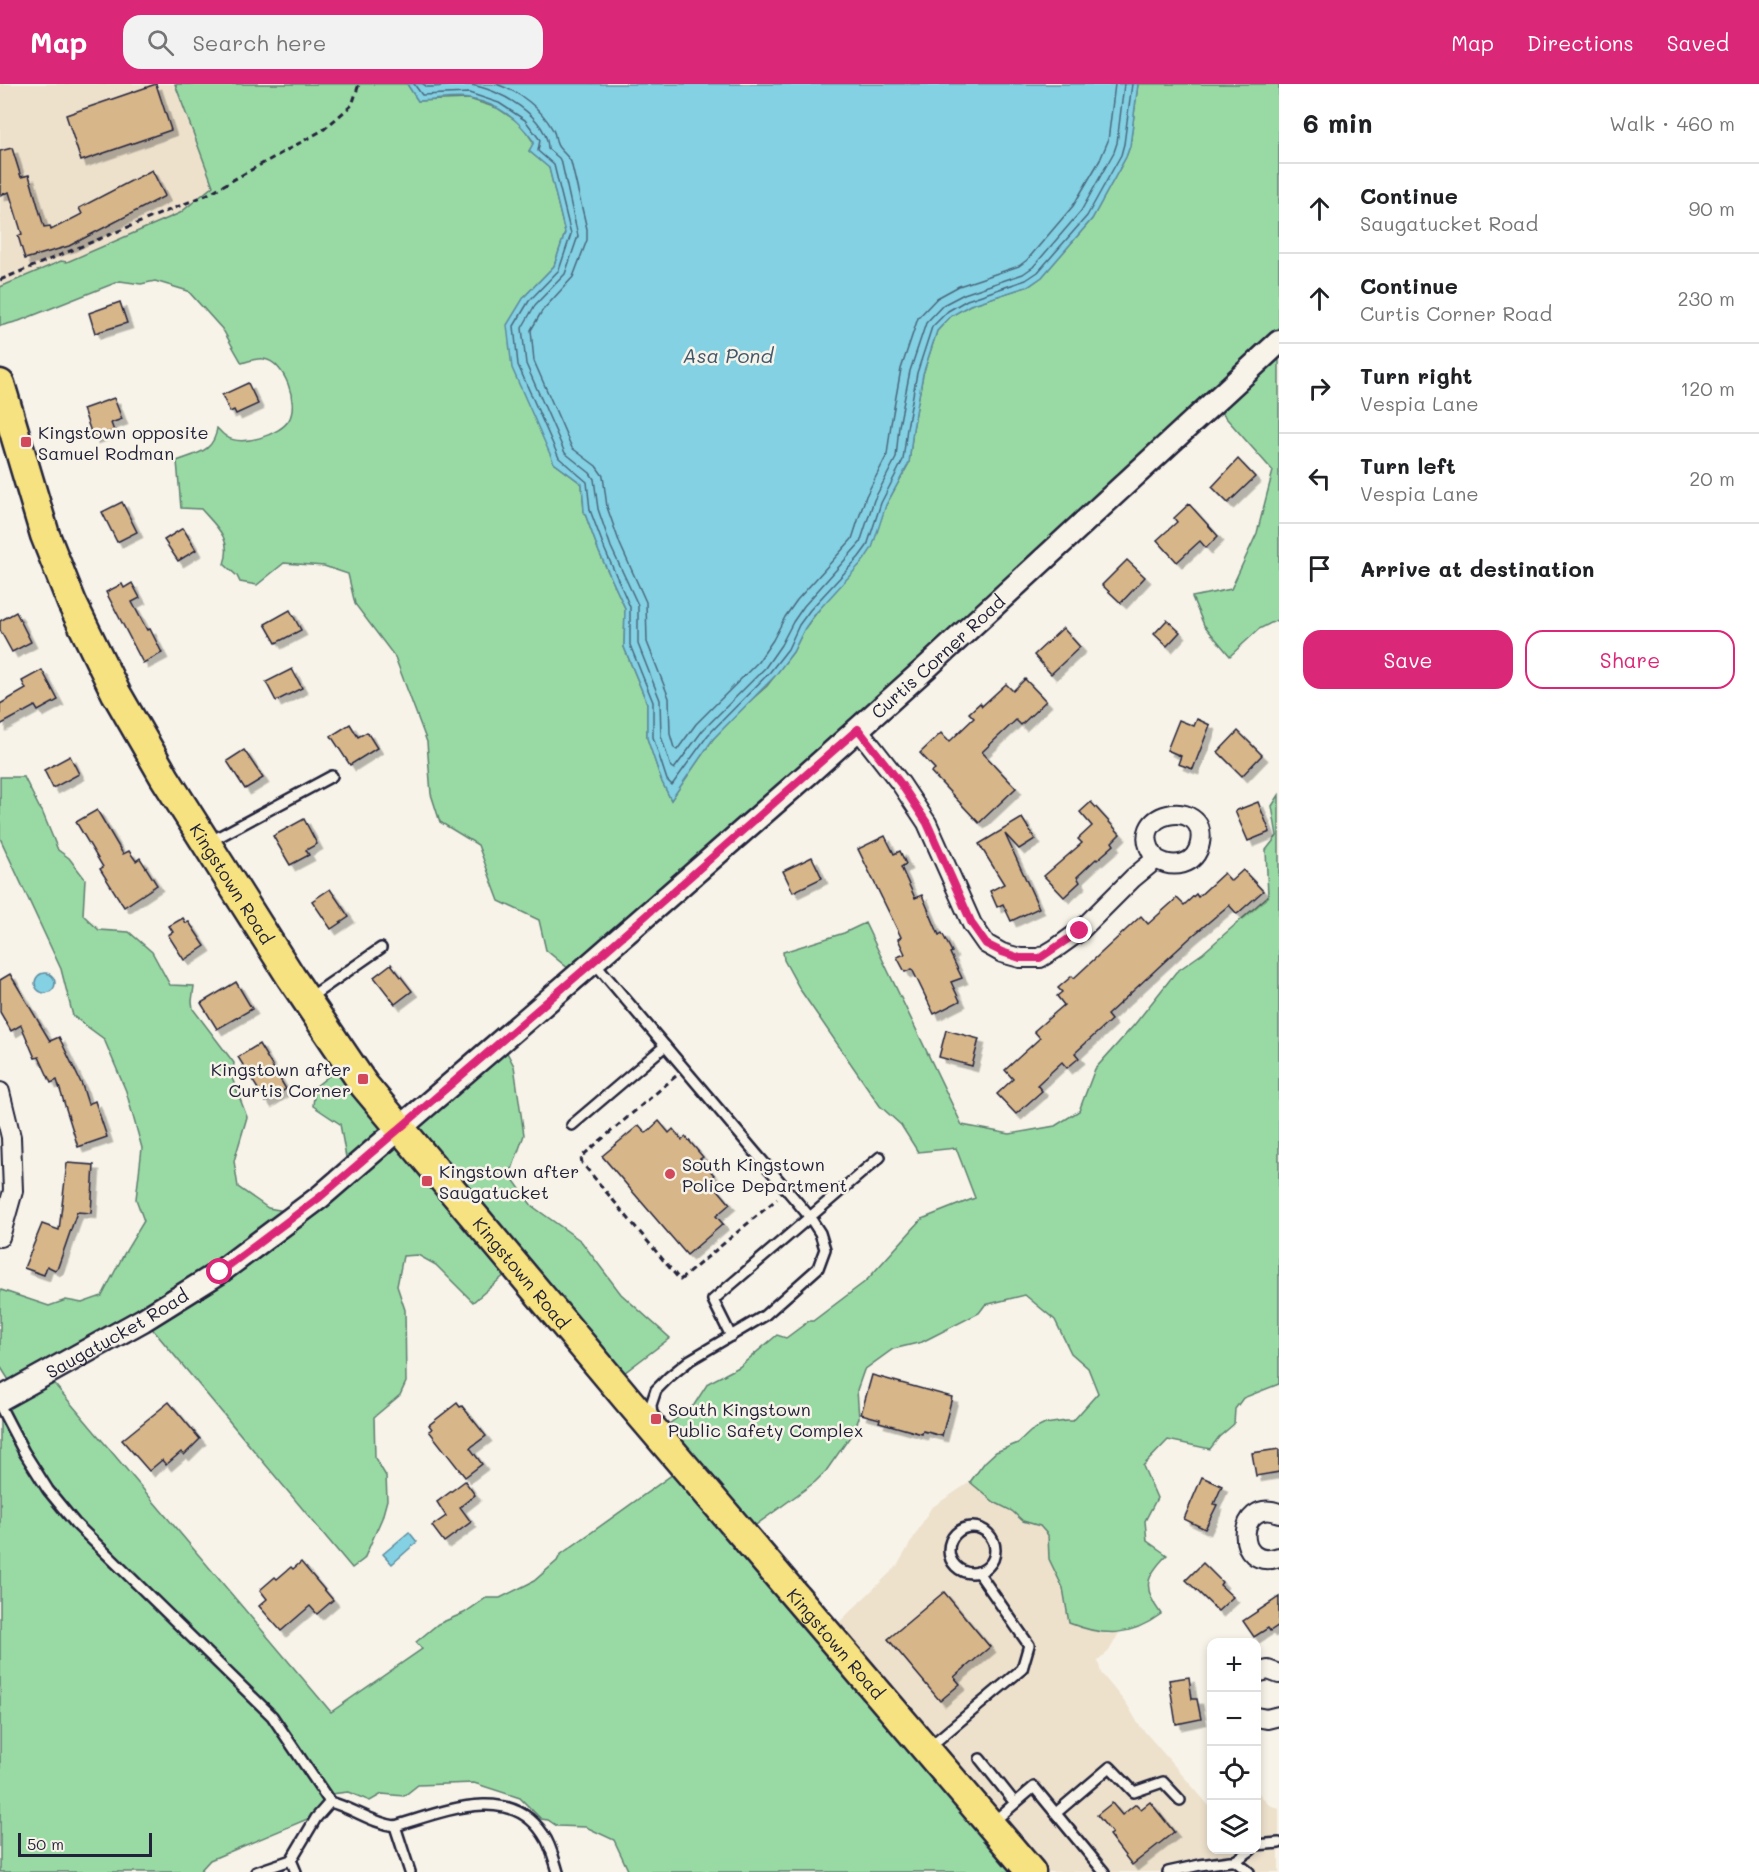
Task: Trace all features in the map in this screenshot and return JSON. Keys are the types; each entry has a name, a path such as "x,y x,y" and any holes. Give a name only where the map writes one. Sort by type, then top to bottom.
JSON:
{"main road":[{"name":"Kingstown Road","path":"0,384 7,437 88,639 116,693 206,843 364,1085 653,1429 1031,1872"}],"street":[{"name":"Curtis Corner Road","path":"399,1128 593,962 858,729 1279,342"},
{"path":"858,729 901,784 927,823 972,924 986,944 1002,952 1020,958 1040,958 1055,949 1080,931 1156,858"},
{"path":"0,1092 11,1137 13,1191 0,1237"},
{"name":"Saugatucket Road","path":"0,1399 143,1320 220,1272 320,1197 399,1128"},
{"path":"1279,1513 1267,1511 1253,1516 1245,1528 1244,1536 1250,1551 1257,1556 1264,1559 1279,1557"},
{"path":"1261,1672 1268,1670 1278,1672"},
{"path":"1261,1718 1279,1716"}],"lane":[{"path":"206,843 332,776"},
{"path":"306,999 381,948"},
{"path":"593,962 809,1216 820,1233 825,1249 818,1268 765,1316 690,1360 656,1390 651,1405 653,1429"},
{"path":"572,1125 665,1046"},
{"path":"731,1336 713,1300 880,1157"},
{"path":"0,1406 24,1452 48,1490 68,1515 272,1716 330,1802 383,1824 395,1826 471,1804 488,1804 512,1810 530,1817 542,1832 558,1872"},
{"path":"968,1527 983,1530 993,1541 995,1549 990,1564 978,1572 963,1571 957,1567 950,1555 949,1548 955,1534 968,1527"},
{"path":"926,1749 1022,1669 1029,1645 978,1572"},
{"path":"980,1759 1015,1803"},
{"path":"1056,1813 1110,1767 1134,1792 1163,1782 1180,1800"},
{"path":"990,1825 1034,1787 1104,1872"},
{"path":"256,1872 291,1860 316,1818 330,1802"},
{"path":"395,1826 410,1872"},
{"path":"1261,1845 1279,1843"},
{"path":"1168,1872 1234,1861 1245,1854"},
{"path":"291,1860 296,1872"},
{"path":"1234,1861 1249,1872"}],"path":[{"path":"0,280 206,195 323,130 352,105 359,84"},
{"path":"685,1069 581,1157 582,1163 672,1271 680,1280 788,1191"}],"shaded area":[{"path":"0,84 175,84 213,186 180,213 67,262 61,261 0,287"},
{"path":"970,1482 994,1502 1012,1511 1023,1521 1040,1526 1048,1535 1049,1559 1063,1588 1069,1623 1108,1634 1119,1633 1109,1651 1098,1661 1101,1673 1128,1706 1139,1725 1207,1803 1207,1854 1261,1854 1261,1796 1268,1804 1279,1809 1279,1872 1023,1872 825,1636 897,1566 931,1508"}],"green space":[{"path":"175,84 407,84 418,101 469,99 497,108 521,124 534,143 529,151 549,167 565,233 554,266 524,297 554,463 582,484 584,511 599,552 625,608 624,647 647,703 647,738 662,782 671,800 713,739 742,708 767,686 793,652 805,628 824,603 886,505 909,463 923,374 937,331 951,316 970,305 1029,286 1042,277 1092,219 1130,146 1138,84 1279,84 1279,619 1259,629 1230,656 1204,625 1192,597 1231,589 1257,533 1273,471 1219,410 575,974 546,950 539,920 499,901 478,845 440,822 431,794 427,742 395,657 355,604 348,574 324,566 284,563 257,585 240,582 224,564 225,540 217,527 201,509 181,508 177,461 208,447 217,428 233,440 250,440 269,435 289,420 292,413 291,394 284,375 278,367 264,359 242,363 223,330 188,291 155,281 141,284 120,281 19,321 0,326 0,287 61,261 67,262 180,213 213,186"},
{"path":"0,777 24,777 42,811 58,850 69,858 85,879 83,915 99,930 129,932 152,952 170,985 194,986 193,1009 234,1063 232,1078 247,1117 234,1161 238,1187 268,1208 302,1214 349,1174 340,1124 313,1106 315,1087 344,1064 394,1124 503,1045 514,1066 524,1135 510,1175 532,1206 581,1241 621,1294 670,1338 612,1382 513,1268 473,1302 436,1265 418,1255 403,1256 397,1286 405,1310 406,1382 400,1395 374,1417 375,1458 386,1476 387,1500 382,1518 364,1559 352,1568 149,1325 51,1380 331,1712 422,1649 416,1642 438,1624 464,1613 486,1598 500,1598 534,1581 557,1561 560,1555 680,1469 656,1434 694,1405 708,1383 739,1367 777,1335 786,1338 809,1321 813,1321 866,1281 922,1219 975,1198 956,1148 918,1152 901,1125 880,1106 801,991 784,960 783,952 844,933 865,923 962,1125 1010,1134 1055,1126 1079,1111 1095,1069 1135,1024 1176,972 1203,953 1268,896 1266,850 1277,836 1272,806 1279,795 1279,1384 1243,1398 1235,1409 1234,1424 1219,1437 1210,1449 1168,1440 1143,1466 1157,1498 1145,1521 1147,1541 1167,1555 1150,1576 1149,1583 1151,1597 1161,1614 1150,1622 1127,1631 1094,1631 1069,1623 1063,1588 1049,1559 1048,1535 1040,1526 1023,1521 1012,1511 994,1502 970,1482 996,1452 1018,1443 1031,1431 1045,1424 1073,1421 1098,1393 1088,1368 1071,1353 1055,1320 1025,1295 985,1305 979,1313 922,1342 893,1349 864,1370 857,1390 859,1418 854,1431 826,1471 815,1482 742,1535 1018,1866 1010,1872 629,1872 614,1840 586,1827 557,1826 548,1820 541,1819 520,1798 474,1783 418,1785 404,1796 382,1794 370,1801 348,1792 331,1794 317,1815 210,1860 199,1872 0,1872 0,1403 16,1391 0,1366 0,1293 1,1290 49,1306 66,1300 82,1303 102,1296 144,1221 136,1199 142,1148 126,1091 104,1039 73,1016 61,969 0,838"}],"water":[{"name":"Asa Pond","path":"407,84 1138,84 1130,146 1092,219 1042,277 1029,286 970,305 951,316 937,331 923,374 909,463 886,505 872,548 815,614 793,652 775,676 713,739 671,800 662,782 647,738 647,703 624,647 625,608 599,552 584,511 582,484 554,463 512,368 507,325 524,297 554,266 565,233 549,168 529,151 534,142 528,134 499,109 480,101 464,98 418,101"},
{"path":"45,973 52,976 55,983 52,990 45,993 38,990 35,983 38,976"},
{"path":"409,1532 417,1542 392,1564 383,1554"}],"building":[{"path":"156,84 171,130 81,161 66,115"},
{"path":"12,148 21,177 29,175 44,227 50,226 51,230 82,214 79,208 152,170 165,196 69,246 25,259 18,236 22,234 9,192 0,195 0,151"},
{"path":"120,302 127,323 95,333 89,313"},
{"path":"248,383 258,404 236,414 234,410 230,412 222,395"},
{"path":"114,398 122,419 111,423 114,431 93,438 83,409"},
{"path":"1238,459 1255,477 1228,503 1212,487"},
{"path":"122,502 137,532 117,542 102,512"},
{"path":"1189,504 1218,536 1206,548 1200,541 1177,562 1157,540 1177,522 1174,518"},
{"path":"183,528 196,550 178,561 164,540"},
{"path":"1127,560 1145,577 1121,603 1102,585"},
{"path":"132,583 140,598 132,602 147,630 150,629 162,653 143,663 106,592 122,584 124,588"},
{"path":"290,610 301,630 276,643 265,624"},
{"path":"16,612 31,642 12,652 0,630 0,621"},
{"path":"1167,620 1180,632 1167,646 1154,634"},
{"path":"1063,628 1080,647 1051,674 1034,655"},
{"path":"292,669 302,688 276,701 266,682"},
{"path":"42,670 58,700 38,711 35,706 0,725 0,704 26,689 22,681"},
{"path":"1025,679 1046,701 1021,725 1016,720 982,752 1016,788 979,823 931,772 935,769 920,753 941,733 949,742 974,718 969,713 980,703 982,706 1006,684 1013,691"},
{"path":"1197,719 1210,725 1193,769 1178,764 1181,756 1167,750 1179,720 1194,726"},
{"path":"350,724 358,737 367,732 377,748 350,765 331,736"},
{"path":"1238,731 1262,755 1242,776 1218,752"},
{"path":"244,750 263,778 245,789 227,761"},
{"path":"70,756 79,774 53,788 44,770"},
{"path":"1091,802 1120,834 1112,842 1114,845 1077,877 1080,882 1064,897 1044,876 1082,843 1078,839 1092,826 1080,812"},
{"path":"1258,802 1270,832 1248,841 1235,811"},
{"path":"97,810 123,854 129,851 136,861 140,858 157,885 124,907 100,869 103,867 76,822"},
{"path":"1022,818 1035,839 1019,849 1005,834 1039,908 1011,921 1003,904 997,907 990,891 1004,884 979,844"},
{"path":"304,819 317,844 306,850 309,855 290,865 273,836"},
{"path":"885,836 894,854 900,851 906,864 901,867 915,898 922,895 939,935 942,933 952,952 950,953 962,978 951,982 960,1001 934,1014 912,969 905,972 897,957 905,954 898,939 901,937 858,849"},
{"path":"812,857 822,878 793,892 783,871"},
{"path":"1243,870 1263,891 1237,914 1229,905 1190,938 1107,1015 1111,1020 1075,1053 1079,1058 1067,1068 1062,1062 1037,1085 1042,1091 1016,1114 997,1094 1013,1079 1005,1070 1040,1038 1034,1031 1064,1005 1057,996 1062,992 1058,988 1072,976 1074,978 1141,916 1148,924 1177,898 1184,905 1196,894 1198,897 1224,873 1231,881"},
{"path":"330,889 349,917 331,929 312,901"},
{"path":"183,918 186,923 189,922 205,946 184,960 168,935 173,932 169,926"},
{"path":"391,964 412,991 395,1004 374,977"},
{"path":"10,974 50,1041 59,1037 82,1085 88,1104 95,1101 107,1137 78,1147 57,1080 51,1083 39,1057 35,1058 21,1025 11,1031 0,1012 0,980"},
{"path":"236,982 252,1009 217,1029 201,1003"},
{"path":"946,1030 979,1039 972,1066 939,1057"},
{"path":"259,1044 286,1089 266,1102 238,1057"},
{"path":"659,1121 669,1133 673,1129 682,1140 686,1137 703,1157 700,1159 714,1175 709,1179 730,1204 716,1216 723,1224 687,1255 602,1156 639,1125 646,1133"},
{"path":"67,1163 94,1165 91,1213 77,1212 58,1267 55,1270 47,1266 44,1275 24,1268 42,1224 59,1230"},
{"path":"872,1375 952,1397 942,1436 923,1431 922,1434 879,1422 880,1419 861,1414"},
{"path":"169,1402 200,1439 184,1455 181,1452 166,1465 162,1460 149,1471 122,1440"},
{"path":"457,1403 486,1436 470,1448 482,1464 465,1477 429,1431 432,1429 429,1425"},
{"path":"1279,1449 1279,1472 1256,1476 1252,1453"},
{"path":"1202,1477 1222,1486 1214,1504 1217,1505 1205,1529 1184,1519"},
{"path":"465,1481 475,1495 460,1507 471,1522 444,1542 432,1526 446,1516 437,1502"},
{"path":"301,1562 333,1600 317,1614 310,1606 281,1631 259,1606 267,1599 260,1590 275,1577 277,1579"},
{"path":"1203,1563 1222,1582 1220,1585 1233,1597 1218,1611 1186,1580"},
{"path":"944,1592 990,1647 954,1677 960,1684 940,1701 888,1639"},
{"path":"1279,1597 1279,1625 1270,1631 1268,1628 1254,1637 1243,1621"},
{"path":"1189,1677 1192,1699 1197,1699 1201,1719 1176,1724 1169,1680"},
{"path":"1150,1802 1174,1832 1132,1865 1109,1835 1112,1833 1097,1815 1112,1803 1122,1815 1136,1804 1141,1809"}],"place":[{"name":"Kingstown opposite Samuel Rodman","path":"26,442"},
{"name":"Kingstown after Curtis Corner","path":"363,1079"},
{"name":"South Kingstown Police Department","path":"670,1174"},
{"name":"Kingstown after Saugatucket","path":"427,1181"},
{"name":"South Kingstown Public Safety Complex","path":"656,1419"}],"route":[{"path":"220,1272 320,1197 593,962 858,729 901,784 927,823 972,924 986,944 1020,958 1040,958 1080,931"}]}
